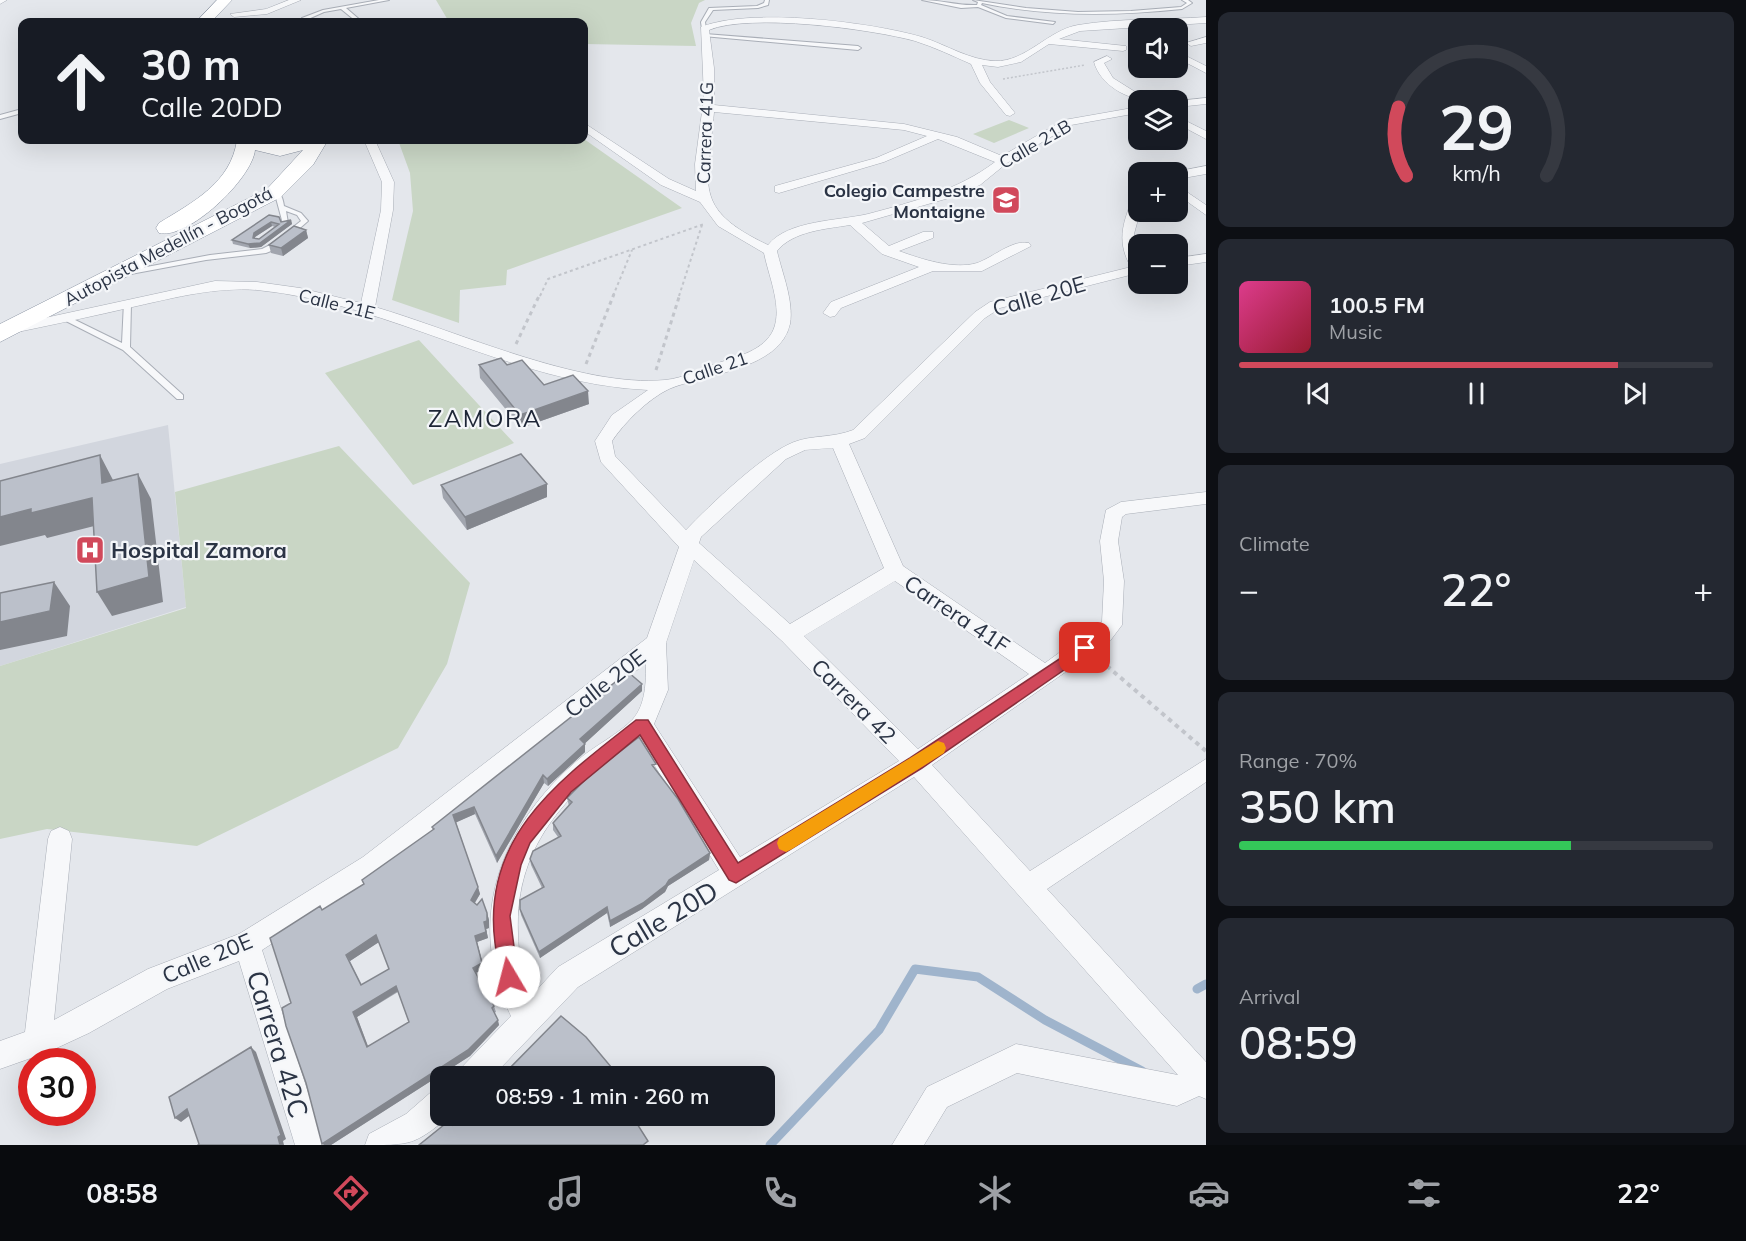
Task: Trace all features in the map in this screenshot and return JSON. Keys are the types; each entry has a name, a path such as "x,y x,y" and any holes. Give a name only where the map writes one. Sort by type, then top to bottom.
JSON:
{"highway":[{"path":"207,18 225,0"},
{"path":"233,18 248,0"},
{"name":"Autopista Medellín - Bogotá","path":"2,328 110,265 202,205 233,176 245,154 246,144"},
{"path":"257,144 276,149 302,144"},
{"name":"Autopista Medellín - Bogotá","path":"2,328 278,200 317,144"}],"street":[{"path":"233,18 267,11 297,0"},
{"path":"705,32 714,23 764,21 890,32 921,40 975,62 998,64 1018,60 1047,41 1078,27 1206,20"},
{"name":"Carrera 41G","path":"705,32 709,108 701,185 704,199 718,219 736,234 770,250"},
{"path":"1191,43 1206,40"},
{"path":"1047,41 1123,48"},
{"path":"1188,60 1206,70"},
{"path":"1103,61 1099,66 1106,76 1128,90"},
{"path":"975,62 985,83 1010,113"},
{"path":"1188,103 1206,101"},
{"path":"709,108 904,127 937,135 1003,161"},
{"name":"Calle 21B","path":"770,250 777,242 807,228 854,221 945,195 976,182 1003,161 1068,122 1128,112"},
{"path":"1188,126 1206,136"},
{"path":"588,129 665,182 704,199"},
{"path":"779,189 871,164 937,135"},
{"path":"367,310 387,210 388,182 372,144"},
{"path":"1188,173 1206,170"},
{"path":"1188,198 1206,211"},
{"path":"854,221 887,251 931,267 977,268 1024,246"},
{"path":"1128,241 1126,233 1130,222"},
{"path":"887,251 928,235"},
{"name":"Calle 21","path":"658,384 742,361 765,350 776,340 783,321 770,250"},
{"path":"1188,261 1206,258"},
{"path":"830,313 836,305 931,267"},
{"name":"Calle 20E","path":"0,1055 38,1042 79,1023 158,979 247,944 372,866 656,643 693,534 780,455 802,445 838,442 859,434 980,315 995,305 1128,271"},
{"name":"Calle 21E","path":"2,328 64,318 215,285 251,284 367,310 507,358 581,376 658,384"},
{"name":"Carrera 42","path":"658,384 618,419 603,441 607,458 636,492 689,545 789,635 916,763 1204,1081"},
{"name":"Carrera 41F","path":"838,442 894,571 1046,675"},
{"name":"Calle 20D","path":"483,1066 568,977 916,763 1085,648 1112,624 1114,581 1110,542 1113,516 1120,508 1206,498"},
{"path":"789,635 894,571"},
{"path":"528,1019 509,977 501,916 512,865 523,838 565,787 642,725 657,690 656,643"},
{"path":"642,725 736,874"},
{"path":"1028,887 1206,769"},
{"path":"38,1042 60,839"},
{"name":"Carrera 42C","path":"247,944 310,1145"},
{"path":"907,1145 937,1097 1016,1058 1177,1091 1204,1081"},
{"path":"380,1145 417,1125 430,1114"}],"lane":[{"path":"305,18 341,7 387,0"},
{"path":"766,0 766,4 758,7 711,9 703,22 705,32 858,48"},
{"path":"924,0 961,7 978,2 1042,10 1086,12 1182,8 1190,3 1184,0"},
{"path":"1012,0 1042,10"},
{"path":"978,2 1006,17 1053,22"},
{"path":"341,7 355,18"},
{"path":"0,117 18,112"},
{"path":"278,200 285,223"},
{"path":"204,258 263,251 273,247 305,221 299,214 278,200"},
{"path":"116,274 137,273 247,248"},
{"path":"126,348 127,304"},
{"path":"64,318 126,348 180,397"}],"path":[{"path":"1003,79 1103,61"},
{"path":"507,358 526,327 549,279 718,219"},
{"path":"658,384 702,225"},
{"path":"581,376 632,250"},
{"path":"1085,648 1206,752"}],"shaded area":[{"name":"Hospital Zamora","path":"168,425 186,607 0,666 0,464"}],"green space":[{"path":"436,0 705,0 699,3 691,23 696,46 588,44 588,18 447,18"},
{"path":"1009,120 1029,128 994,143 973,134"},
{"path":"588,142 682,208 507,270 506,285 460,290 459,323 392,300 413,211 410,173 399,144 588,144"},
{"path":"419,340 514,443 413,485 325,373"},
{"path":"339,446 470,583 447,664 398,748 197,846 47,829 0,839 0,666 186,608 175,492"}],"building":[{"path":"269,215 279,217 281,222 291,220 260,243 248,244 232,240","holes":["271,222 279,224 259,239 253,238 254,233"]},
{"path":"294,226 306,230 281,248 269,245"},
{"path":"501,358 507,365 522,360 544,385 573,375 588,391 520,415 479,365"},
{"path":"521,454 547,484 465,517 441,485"},
{"path":"100,455 102,483 138,474 149,577 97,592 92,498 31,513 31,509 0,517 0,481"},
{"path":"54,582 50,611 0,622 0,593"},
{"path":"628,672 642,684 580,739 585,744 547,779 543,775 496,856 474,807 453,815 478,887 471,900 477,905 482,899 487,913 487,921 484,922 486,932 475,936 482,963 473,968 494,1006 492,1008 498,1020 468,1050 443,1066 430,1066 430,1074 322,1144 306,1083 286,1026 282,1008 291,1003 270,938 320,906 322,910 364,884 362,880 434,829 432,827","holes":["376,935 389,969 361,985 346,955","396,986 409,1022 367,1047 353,1012"]},
{"path":"639,737 656,764 652,765 678,799 710,853 669,880 643,903 610,921 607,907 539,952 520,909 520,900 544,887 530,859 533,851 561,836 553,823 572,802 567,798 592,773"},
{"path":"561,1016 586,1037 610,1066 512,1066"},
{"path":"251,1047 281,1135 278,1137 280,1145 198,1145 187,1109 175,1118 169,1097"},
{"path":"443,1126 638,1126 648,1141 643,1145 419,1145"}],"waterway":[{"path":"770,1145 879,1030 915,969 978,977 1045,1020 1142,1071"},
{"path":"1197,989 1206,984"}],"slow traffic":[{"path":"786,843 938,748"}],"place":[{"name":"Colegio Campestre Montaigne","path":"1006,200"},
{"name":"Hospital Zamora","path":"90,550"}],"district":[{"name":"ZAMORA","path":"485,418"}],"route":[{"path":"509,977 501,916 512,865 523,838 565,787 619,741 642,725 736,874 916,763 1085,648"}]}
